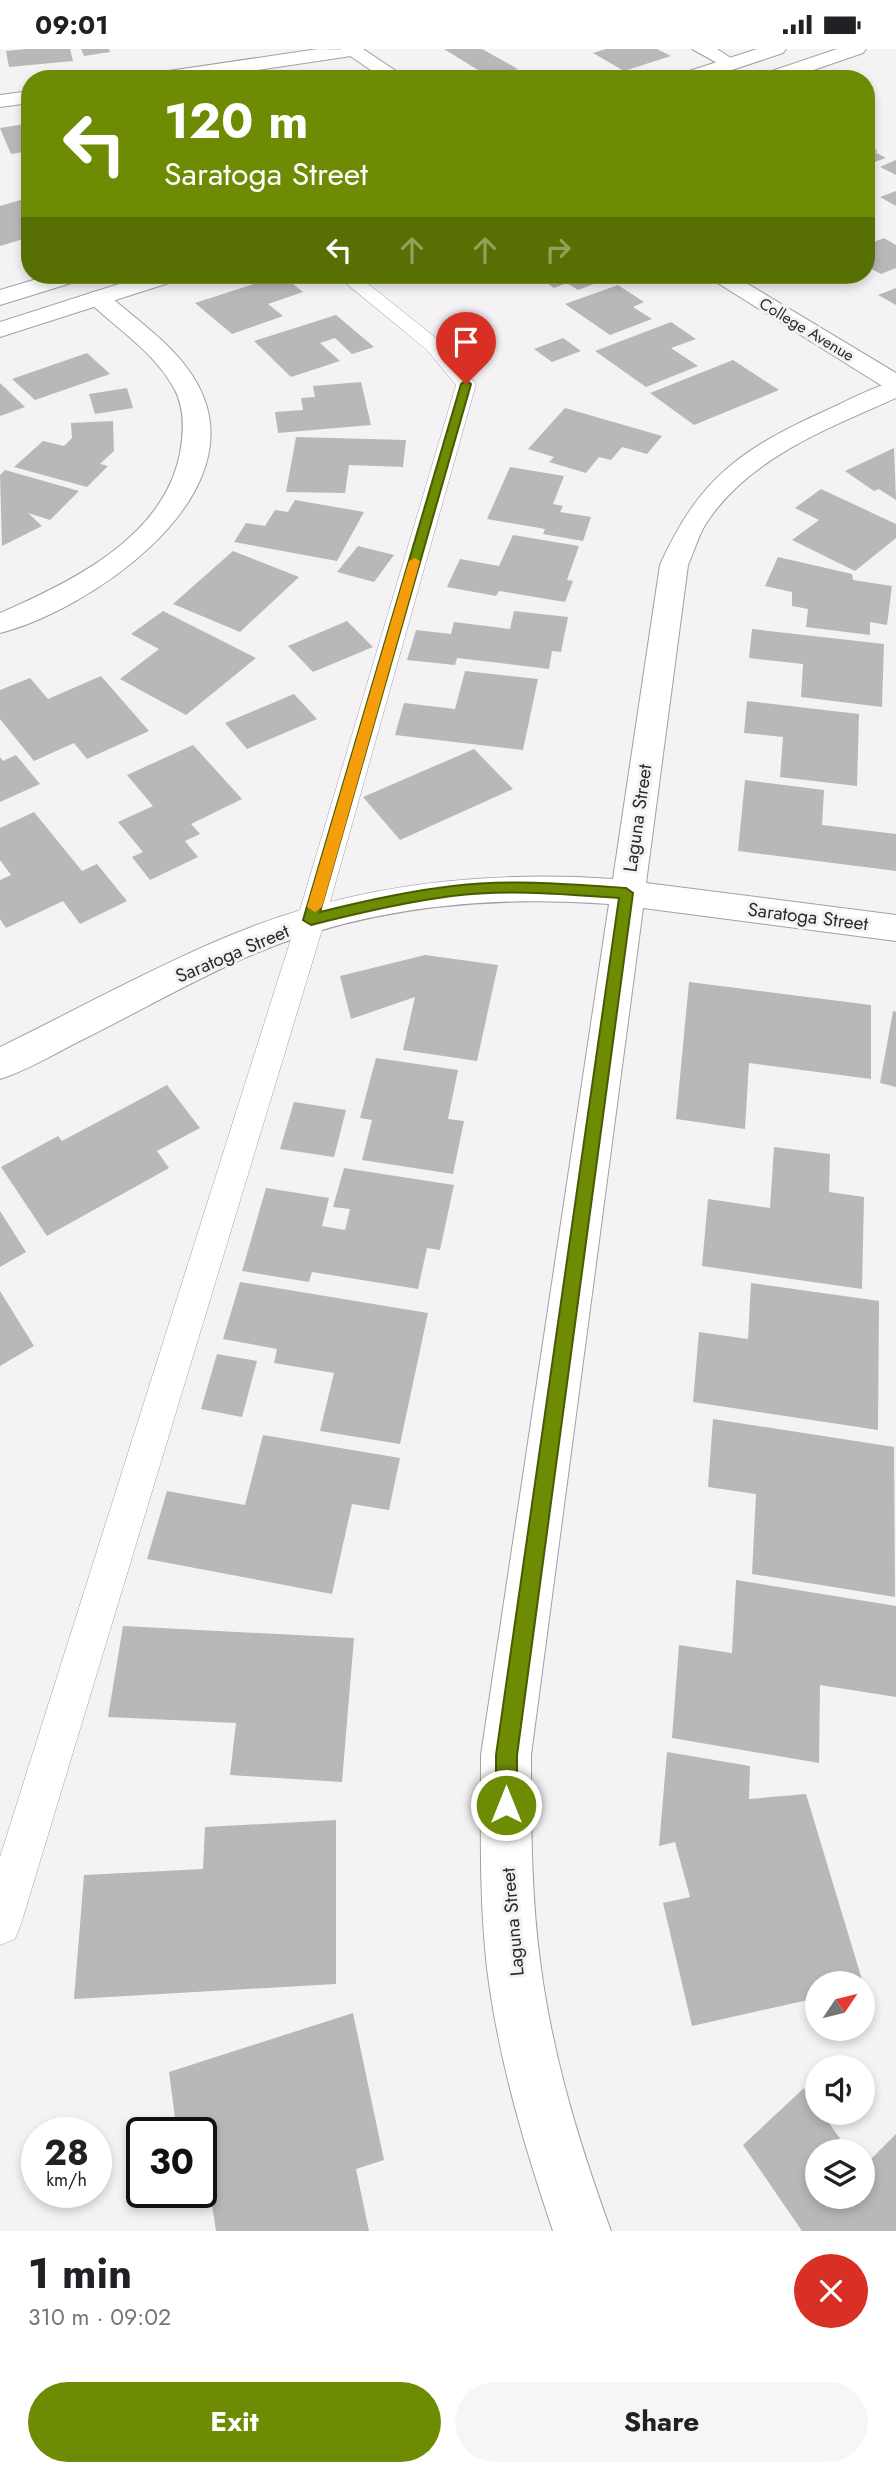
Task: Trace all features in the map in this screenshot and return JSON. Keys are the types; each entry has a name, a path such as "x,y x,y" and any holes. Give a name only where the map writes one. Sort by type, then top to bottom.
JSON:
{"street":[{"path":"214,70 351,49 384,70"},
{"path":"702,49 730,64"},
{"path":"712,70 776,49"},
{"path":"794,70 856,49"},
{"path":"0,100 21,98"},
{"path":"0,298 44,284"},
{"path":"0,330 142,284"},
{"name":"College Avenue","path":"732,284 896,386"},
{"path":"0,624 48,604 92,579 130,552 162,520 184,487 196,454 197,420 188,391 171,365 98,298"},
{"name":"Laguna Street","path":"582,2231 558,2164 518,1999 506,1880 506,1755 674,565 690,526 716,492 745,465 784,440 896,386"},
{"name":"Saratoga Street","path":"0,1064 236,947 311,920 387,901 455,891 543,887 626,893 896,928"}],"lane":[{"path":"0,1924 311,920 466,384 435,346 356,284"}],"building":[{"path":"70,49 73,61 9,67 6,51"},
{"path":"81,49 109,49 110,52 84,56"},
{"path":"444,49 482,49 518,69 478,70"},
{"path":"606,49 657,49 671,56 622,70 593,53"},
{"path":"21,125 21,152 11,154 0,128"},
{"path":"875,152 886,158 875,162"},
{"path":"896,160 896,175 880,167"},
{"path":"896,191 896,206 880,197"},
{"path":"21,200 21,240 0,246 0,206"},
{"path":"884,238 896,245 896,268 881,274 875,271 875,242"},
{"path":"254,284 293,284 303,292 268,304 283,316 232,334 195,303"},
{"path":"548,284 564,284 554,288"},
{"path":"569,284 594,284 578,290"},
{"path":"618,285 644,302 633,307 652,319 610,335 565,304"},
{"path":"896,288 896,305 878,295"},
{"path":"336,315 374,347 352,354 335,338 320,343 340,361 291,377 254,341"},
{"path":"671,322 696,339 671,348 698,366 646,387 595,351"},
{"path":"563,338 581,351 552,362 534,349"},
{"path":"87,353 110,374 35,400 12,379"},
{"path":"733,360 779,390 694,425 650,393"},
{"path":"361,382 371,425 278,433 275,412 303,410 301,398 315,397 313,386"},
{"path":"0,383 25,407 0,416"},
{"path":"127,388 133,408 95,414 89,394"},
{"path":"565,408 662,436 647,454 622,447 611,460 599,457 586,473 549,462 554,457 528,449"},
{"path":"113,421 114,451 100,464 108,466 87,487 14,467 43,441 64,446 72,438 71,423"},
{"path":"296,437 406,440 403,467 349,465 345,493 286,492"},
{"path":"894,448 896,500 879,489 874,491 845,471"},
{"path":"510,467 564,476 553,504 563,506 560,512 591,517 583,541 543,534 545,529 487,519"},
{"path":"5,470 79,491 50,520 28,513 42,526 2,546 0,475"},
{"path":"821,489 896,524 896,538 855,571 792,540 819,520 795,508"},
{"path":"295,500 364,512 337,561 234,542 246,523 265,526 275,510 288,512"},
{"path":"513,535 579,546 567,580 573,581 565,602 499,591 496,596 447,587 460,559 499,566"},
{"path":"358,546 394,555 374,582 337,572"},
{"path":"233,551 299,577 240,632 173,604"},
{"path":"778,557 852,574 853,580 892,586 887,625 870,622 870,635 806,627 808,609 792,606 792,592 765,586"},
{"path":"163,611 256,658 186,715 120,679 159,649 131,634"},
{"path":"514,611 568,617 561,652 552,651 549,669 457,658 455,665 407,660 416,630 451,634 454,622 510,629"},
{"path":"347,621 373,647 313,672 288,646"},
{"path":"752,629 884,644 882,707 801,697 803,664 749,658"},
{"path":"465,671 538,679 523,750 395,735 404,703 455,709"},
{"path":"101,676 149,731 87,759 74,743 34,761 0,719 0,690 30,678 48,699"},
{"path":"294,694 317,719 247,749 225,723"},
{"path":"747,701 859,714 857,786 780,777 783,737 744,733"},
{"path":"193,745 242,799 191,824 200,834 185,841 198,857 150,880 132,857 143,852 118,822 153,806 127,775"},
{"path":"474,749 513,789 400,840 363,797"},
{"path":"16,755 40,784 0,802 0,757 3,761"},
{"path":"745,780 824,790 822,825 896,834 896,871 738,851"},
{"path":"34,812 82,871 97,864 127,901 80,924 63,901 6,928 0,919 0,880 11,875 0,860 0,828"},
{"path":"425,955 498,965 477,1061 403,1050 415,997 351,1019 340,976"},
{"path":"689,982 871,1005 871,1079 749,1063 745,1129 676,1119"},
{"path":"893,1011 896,1012 896,1087 880,1083"},
{"path":"376,1058 458,1070 448,1119 464,1121 453,1174 362,1160 372,1120 360,1118"},
{"path":"167,1085 200,1128 157,1151 169,1168 47,1236 1,1167 58,1136 62,1141"},
{"path":"294,1102 346,1110 334,1157 280,1149"},
{"path":"774,1147 830,1154 829,1192 864,1197 862,1289 702,1266 708,1199 770,1208"},
{"path":"344,1168 454,1185 440,1250 427,1248 418,1289 312,1272 309,1282 242,1271 266,1188 329,1198 322,1226 345,1230 350,1209 333,1207"},
{"path":"0,1211 26,1252 0,1267"},
{"path":"240,1282 428,1313 400,1444 320,1431 334,1373 274,1363 277,1349 223,1339"},
{"path":"751,1283 879,1301 878,1430 693,1402 699,1332 748,1339"},
{"path":"0,1291 34,1346 0,1366"},
{"path":"217,1354 257,1361 242,1417 201,1409"},
{"path":"713,1419 894,1447 895,1597 752,1574 756,1494 708,1487"},
{"path":"263,1435 400,1458 389,1510 352,1504 332,1594 147,1559 167,1491 245,1505"},
{"path":"736,1580 896,1606 896,1697 820,1685 819,1763 672,1738 679,1645 732,1653"},
{"path":"123,1626 354,1638 342,1782 230,1775 236,1723 108,1717"},
{"path":"667,1752 750,1766 749,1799 806,1794 859,1971 805,1971 805,2001 692,2026 663,1903 690,1897 675,1842 659,1846"},
{"path":"336,1820 336,1984 74,1999 84,1875 203,1869 205,1827"},
{"path":"353,2013 384,2160 356,2169 369,2231 216,2231 212,2208 217,2208 217,2117 175,2117 169,2072"},
{"path":"804,2088 805,2125 830,2125 840,2139 805,2139 805,2209 875,2209 875,2155 896,2134 896,2231 802,2231 743,2145"}],"slow traffic":[{"path":"315,907 415,561"}],"route":[{"path":"466,384 311,920 387,901 455,891 543,887 626,893 506,1755 506,1805"}]}
